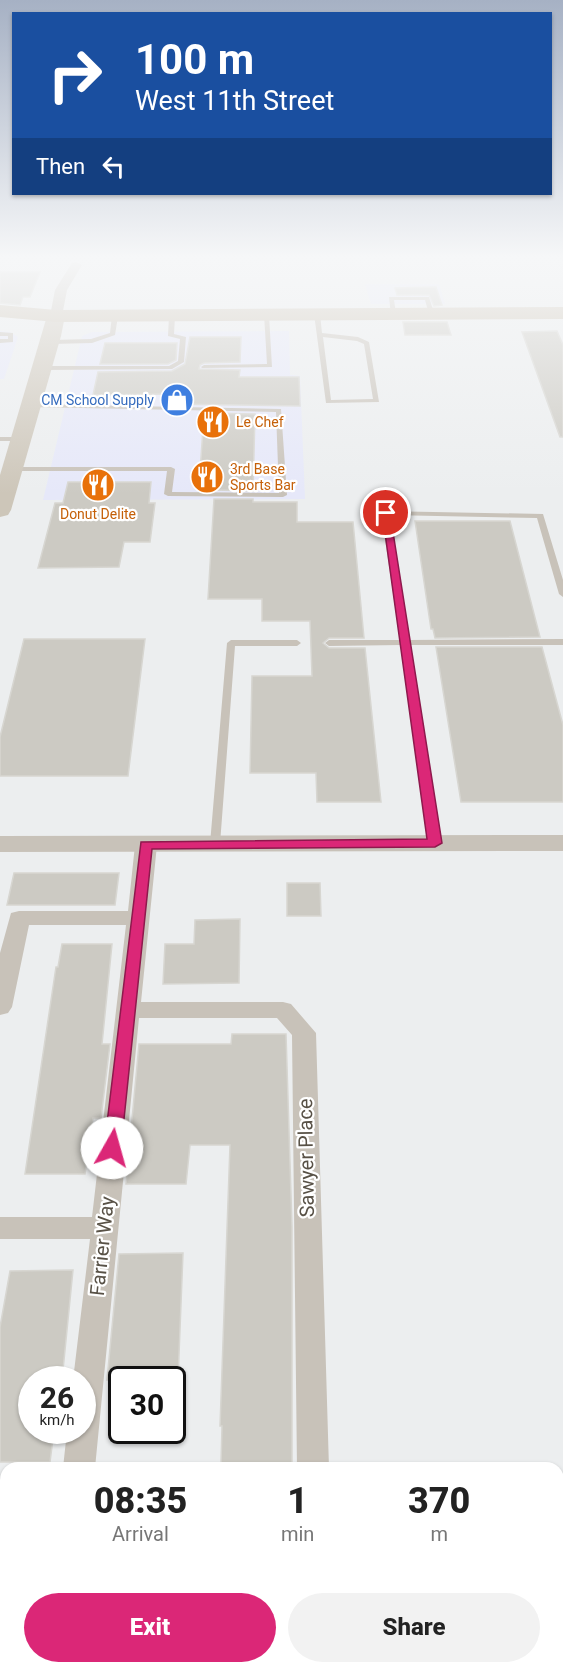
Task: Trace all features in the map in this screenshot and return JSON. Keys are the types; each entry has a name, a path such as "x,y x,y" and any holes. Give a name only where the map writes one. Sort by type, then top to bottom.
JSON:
{"main road":[{"path":"0,510 52,337"}],"street":[{"path":"0,844 563,843"},
{"name":"Farrier Way","path":"80,1462 146,845"},
{"path":"0,1007 19,918 139,918"},
{"name":"Sawyer Place","path":"128,1010 283,1010 304,1033 312,1462"},
{"path":"0,1228 103,1228"}],"lane":[{"path":"51,342 92,341 104,337"},
{"path":"42,368 170,368 181,362 183,337"},
{"path":"204,367 270,366 268,337"},
{"path":"321,337 328,402 377,401 367,344 358,339 340,337"},
{"path":"12,469 171,469 168,494 283,495 279,410 184,411 109,406 31,406"},
{"path":"0,439 21,439"},
{"path":"435,843 386,513 540,516 563,594"},
{"path":"329,643 563,642"},
{"path":"215,844 231,643 297,643"}],"shaded area":[{"path":"0,337 18,337 4,379 0,379"},
{"path":"82,337 289,337 290,375 300,376 305,499 43,500"}],"building":[{"path":"190,337 241,337 240,362 204,363 199,369 240,370 239,377 299,377 300,406 167,404 168,394 93,395 98,372 172,371 185,364"},
{"path":"524,337 560,337 563,345 563,437 560,437"},
{"path":"105,343 177,343 176,360 168,364 100,364"},
{"path":"204,413 255,414 253,491 215,490 215,487 199,487"},
{"path":"68,482 151,482 149,503 155,503 150,542 124,542 119,567 38,568 55,503 63,503"},
{"path":"214,499 297,502 297,522 353,522 364,638 329,638 323,643 329,648 365,648 381,802 317,802 316,773 250,773 252,676 312,676 310,621 262,621 262,599 208,599"},
{"path":"415,521 510,521 540,637 435,638 433,629 431,629"},
{"path":"24,639 145,639 128,776 0,776 0,737"},
{"path":"436,647 542,647 563,725 563,802 461,802"},
{"path":"14,873 119,873 115,905 7,905"},
{"path":"287,883 320,883 321,916 287,916"},
{"path":"240,919 239,983 163,984 165,944 194,944 195,920"},
{"path":"62,944 112,944 102,1044 110,1044 101,1118 93,1118 85,1174 25,1174 56,967 58,967"},
{"path":"232,1034 286,1034 292,1227 292,1462 221,1462 222,1426 220,1426 230,1145 190,1145 186,1184 126,1184 139,1044 231,1044"},
{"path":"183,1253 179,1366 108,1366 119,1254"},
{"path":"73,1270 63,1366 18,1366 18,1444 52,1444 50,1462 0,1462 0,1327 10,1271"}],"place":[{"name":"CM School Supply","path":"177,400"},
{"name":"Le Chef","path":"213,422"},
{"name":"3rd Base Sports Bar","path":"207,477"},
{"name":"Donut Delite","path":"98,485"}],"route":[{"path":"112,1148 146,845 435,843 386,513"}]}
